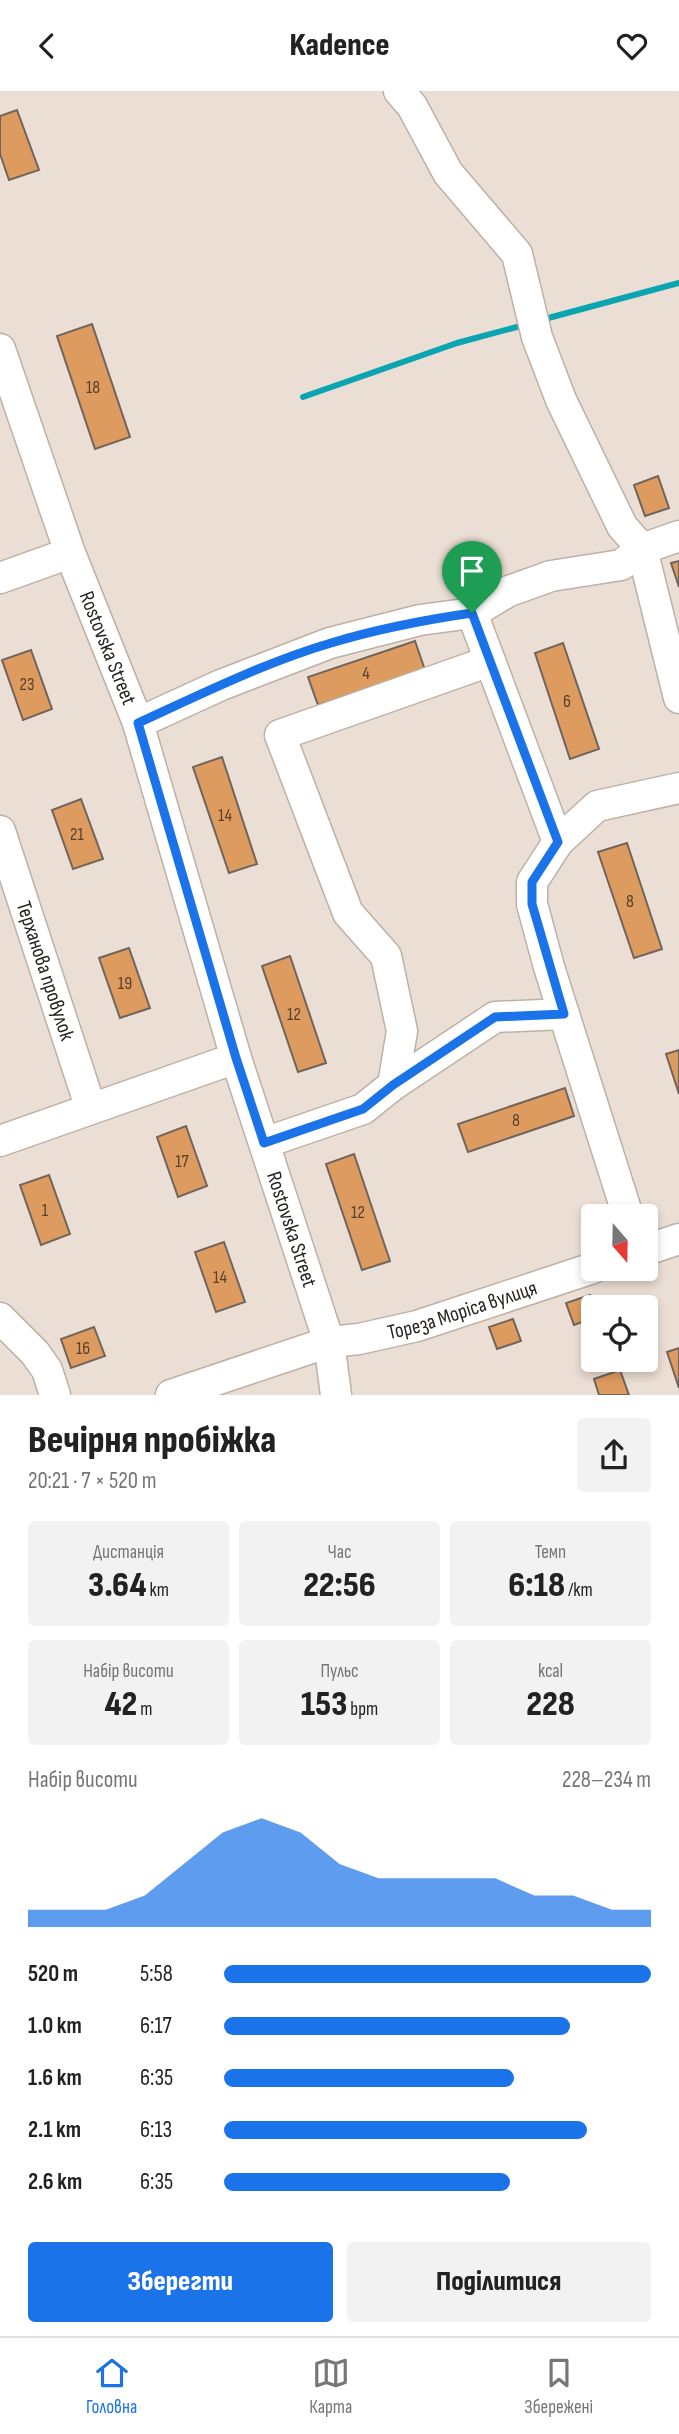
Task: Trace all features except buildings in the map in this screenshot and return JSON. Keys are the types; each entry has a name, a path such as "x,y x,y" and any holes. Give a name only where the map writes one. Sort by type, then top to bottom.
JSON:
{"street":[{"path":"399,91 412,106 448,173 517,254 537,337 561,400 622,526 642,549 679,698"},
{"name":"Rostovska Street","path":"0,349 70,553 138,723 236,1058 329,1342 336,1395"},
{"path":"138,723 221,685 330,643 420,620 472,613 509,591 551,576 621,565 642,549 679,536"},
{"path":"0,578 70,553"},
{"path":"472,613 558,842"},
{"path":"393,1085 402,1031 386,956 348,913 280,735 490,661"},
{"path":"624,1204 532,904 532,882 558,842 597,806 679,788"},
{"name":"Терханова провулок","path":"0,831 91,1109"},
{"path":"264,1143 363,1109 393,1085 495,1017 564,1014"},
{"path":"0,1141 236,1058"},
{"path":"658,1246 679,1239"},
{"name":"Тореза Моріса вулиця","path":"171,1395 329,1342 359,1339 417,1326 581,1272"},
{"path":"0,1318 47,1370 55,1395"}],"waterway":[{"path":"541,320 679,283"},
{"path":"303,397 457,343 524,325"}],"route":[{"path":"472,613 558,842 532,882 532,904 564,1014 495,1017 393,1085 363,1109 264,1143 236,1058 138,723 221,685 330,643 420,620 472,613"}]}
